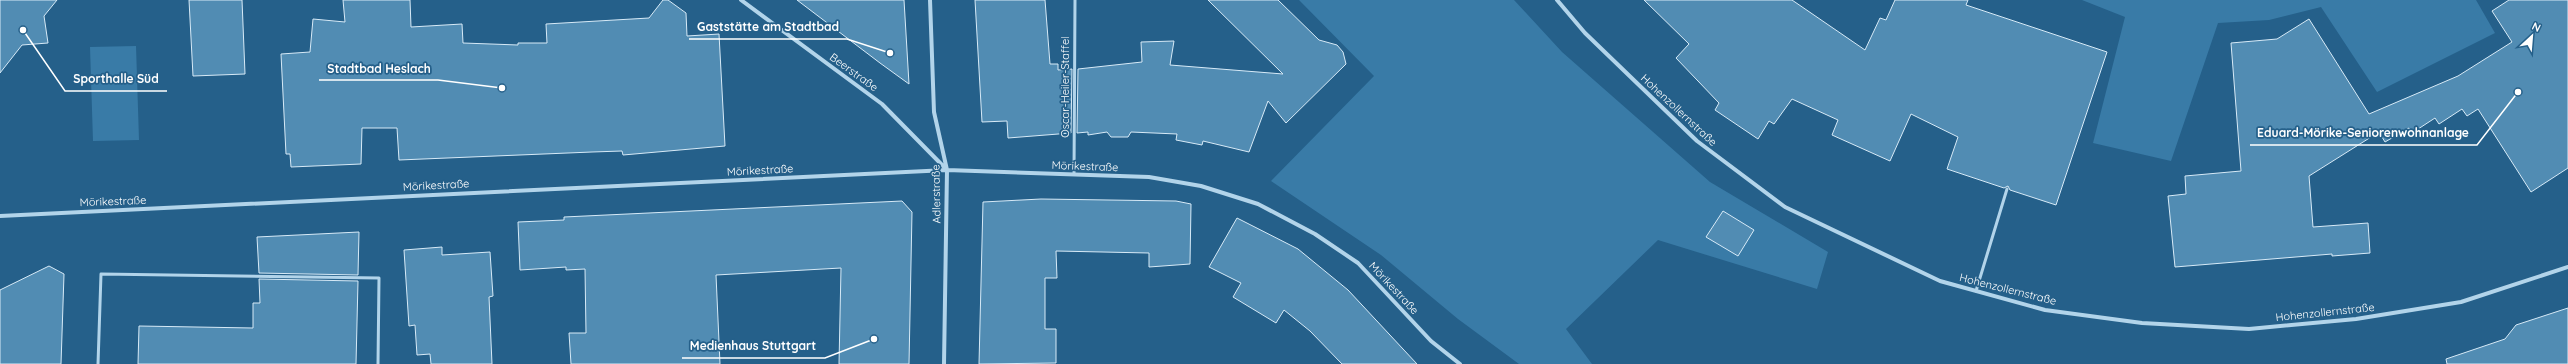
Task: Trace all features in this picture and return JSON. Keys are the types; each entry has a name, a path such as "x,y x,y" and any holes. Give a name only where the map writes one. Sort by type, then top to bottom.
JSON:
{"street":[{"name":"Beerstraße","path":"741,0 882,104 947,170"},
{"name":"Adlerstraße","path":"930,0 934,112 947,170 944,364"},
{"name":"Hohenzollernstraße","path":"1557,0 1585,33 1697,141 1785,207 1940,281 1976,291 2052,311 2142,323 2249,329 2356,319 2461,302 2568,267"},
{"name":"Mörikestraße","path":"0,216 947,170 1149,177 1202,186 1258,204 1315,234 1358,263 1431,341 1460,364"}],"lane":[{"name":"Oscar-Heiler-Staffel","path":"1074,174 1075,0"},
{"path":"1976,291 2007,189"},
{"path":"98,364 101,274 379,278 378,364"}],"shaded area":[{"path":"1299,0 1514,0 1562,52 1710,182 1828,252 1817,289 1658,240 1566,329 1592,364 1519,364 1458,319 1381,255 1271,181 1374,76"},
{"path":"2082,0 2476,0 2495,33 2377,92 2321,7 2269,20 2218,23 2171,161 2093,143 2125,17"},
{"path":"136,46 139,140 93,141 90,47"}],"building":[{"path":"0,0 57,0 44,16 48,43 22,45 0,73"},
{"path":"189,0 242,0 245,74 193,76"},
{"path":"343,0 410,0 411,27 462,24 463,43 518,45 518,43 547,43 546,24 649,18 663,0 668,0 686,13 687,36 719,34 725,146 623,155 622,151 399,160 397,128 362,128 361,164 291,167 290,154 286,154 281,54 310,52 313,19 345,22"},
{"path":"797,0 904,0 909,84 880,63"},
{"path":"975,0 1045,0 1050,64 1058,64 1058,70 1072,69 1071,133 1008,138 1007,121 982,122"},
{"path":"1208,0 1278,0 1319,40 1337,45 1343,52 1346,64 1286,123 1268,101 1249,152 1203,141 1202,145 1176,140 1177,134 1131,132 1128,137 1111,137 1107,132 1088,135 1088,132 1077,133 1078,69 1142,62 1141,42 1174,41 1170,65 1283,74"},
{"path":"1644,0 1792,0 1865,50 1880,18 1886,20 1895,0 1968,0 1966,5 2107,52 2056,205 2010,190 2008,186 2004,188 1947,169 1958,137 1911,114 1890,161 1832,135 1838,120 1792,99 1774,124 1769,121 1758,139 1715,110 1719,103 1676,58 1689,44"},
{"path":"2509,0 2568,0 2568,168 2531,192 2478,109 2467,116 2462,109 2439,124 2435,118 2412,133 2409,128 2385,142 2379,132 2309,176 2313,227 2368,223 2370,253 2332,256 2332,254 2175,267 2168,196 2186,194 2185,176 2241,171 2231,43 2277,39 2309,19 2369,114 2458,76 2512,42 2492,11"},
{"path":"1041,199 1176,201 1191,204 1190,264 1149,267 1149,253 1056,251 1057,278 1045,278 1045,329 1056,329 1056,363 979,364 983,202"},
{"path":"902,201 912,212 909,364 839,364 841,268 716,275 720,364 571,364 569,333 586,333 585,269 566,270 566,267 520,270 518,222 564,220 564,217"},
{"path":"1723,211 1754,230 1738,256 1706,237"},
{"path":"1237,218 1298,249 1348,290 1417,364 1342,364 1310,331 1284,310 1276,323 1233,297 1241,283 1209,267"},
{"path":"359,232 358,275 259,273 257,237"},
{"path":"442,247 442,255 490,252 493,296 489,297 492,364 431,364 430,354 417,355 415,325 409,326 404,250"},
{"path":"49,266 64,274 61,364 0,364 0,290"},
{"path":"259,279 358,281 356,364 138,364 139,326 253,328 253,303 260,303"},
{"path":"2568,308 2568,364 2447,364 2446,359 2505,339 2516,325"}],"place":[{"name":"Sporthalle Süd","path":"23,30"},
{"name":"Gaststätte am Stadtbad","path":"890,53"},
{"name":"Stadtbad Heslach","path":"502,88"},
{"name":"Eduard-Mörike-Seniorenwohnanlage","path":"2518,92"},
{"name":"Medienhaus Stuttgart","path":"874,339"}]}
